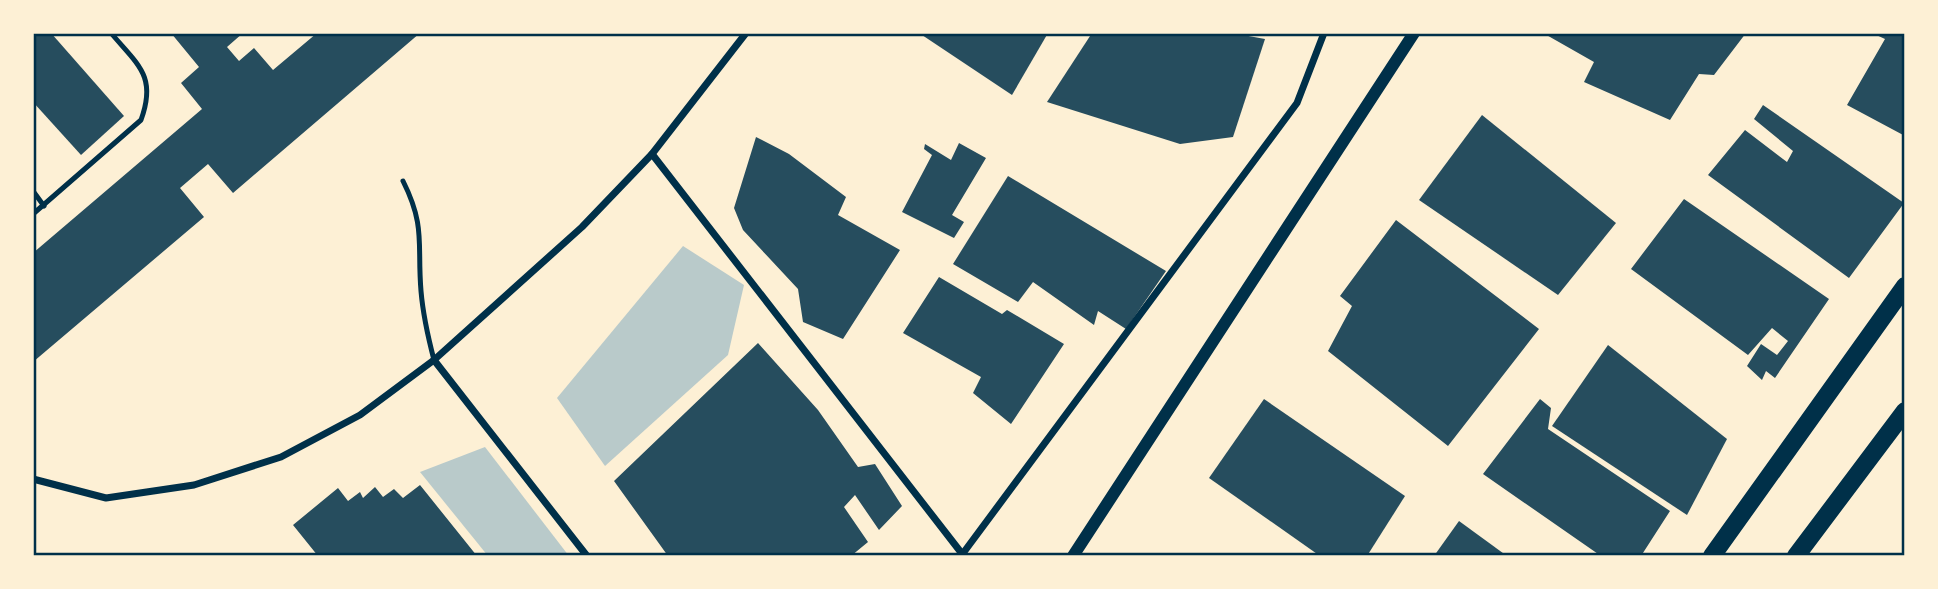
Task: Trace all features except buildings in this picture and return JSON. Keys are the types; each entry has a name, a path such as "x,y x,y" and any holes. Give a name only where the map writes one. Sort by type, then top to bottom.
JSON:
{"main road":[{"path":"1712,556 1905,286"},
{"path":"1796,556 1905,411"}],"street":[{"path":"33,479 106,498 194,485 281,457 360,415 434,360 582,227 652,154 746,33"},
{"path":"652,154 962,555 1297,103 1324,33"},
{"path":"1073,556 1414,33"},
{"path":"434,360 587,556"}],"lane":[{"path":"33,214 141,120 147,103 146,74 111,33"},
{"path":"403,181 414,203 420,228 421,289 434,360"},
{"path":"33,191 44,206"}],"shaded area":[{"path":"683,246 744,285 728,355 605,466 557,398"},
{"path":"485,447 569,556 488,556 420,472"}]}
